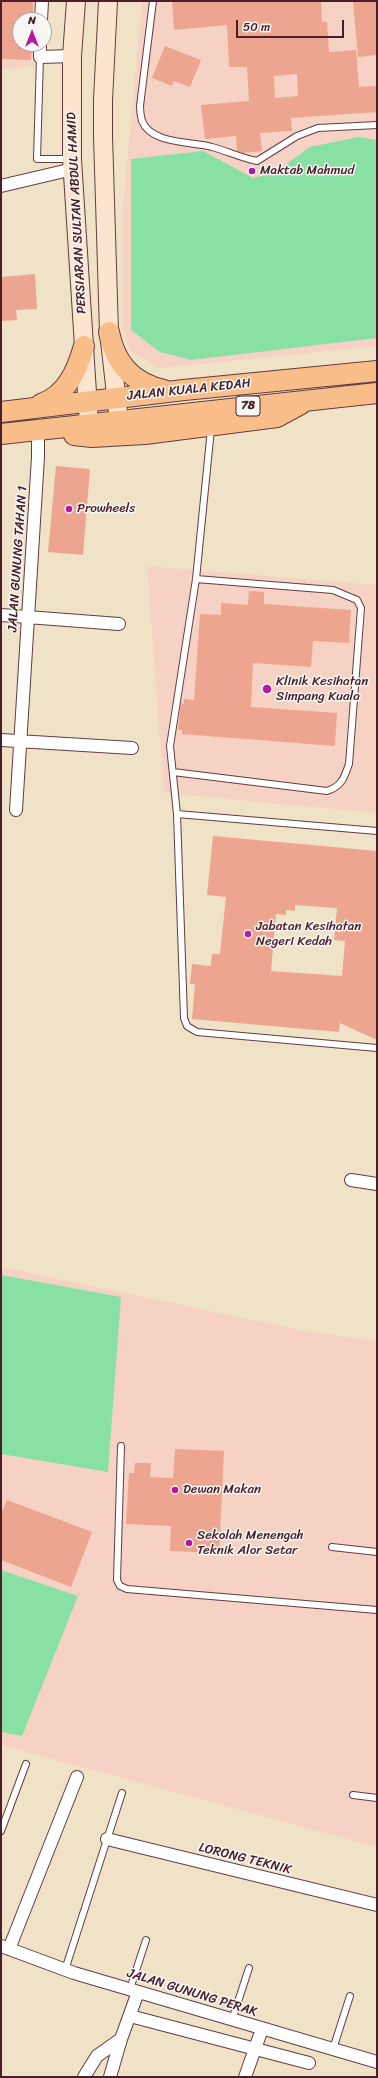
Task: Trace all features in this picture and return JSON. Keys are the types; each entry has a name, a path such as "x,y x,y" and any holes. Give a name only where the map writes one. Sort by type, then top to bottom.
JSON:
{"main road":[{"name":"PERSIARAN SULTAN ABDUL HAMID","path":"76,1 72,56 72,164 89,424"},
{"name":"PERSIARAN SULTAN ABDUL HAMID","path":"108,1 103,100 109,332 119,421"},
{"path":"109,332 112,347 118,361 128,373 140,382 169,392"},
{"path":"29,408 46,402 64,388 72,379 84,346"},
{"name":"JALAN KUALA KEDAH","path":"1,412 169,392 377,371"},
{"name":"JALAN KUALA KEDAH","path":"1,434 377,392"},
{"path":"38,430 92,437 145,434 277,417 310,399"}],"street":[{"path":"41,12 42,1"},
{"path":"40,52 40,57 72,56"},
{"path":"1,186 72,164"},
{"name":"JALAN GUNUNG TAHAN 1","path":"16,810 38,457 38,430"},
{"path":"1,616 119,624"},
{"path":"1,740 132,748"},
{"path":"351,1180 377,1184"},
{"path":"5,1947 77,1777"},
{"name":"LORONG TEKNIK","path":"107,1839 377,1905"},
{"name":"JALAN GUNUNG PERAK","path":"5,1947 65,1970 377,2062"},
{"path":"110,2077 121,2039 130,2016 134,1990"},
{"path":"130,2016 308,2063"},
{"path":"245,2077 262,2029"},
{"path":"84,2077 97,2056 121,2039"}],"lane":[{"path":"153,1 140,106 142,122 151,133 169,140 212,147 256,161 297,136 318,128 377,126"},
{"path":"40,57 37,159 72,164"},
{"path":"211,426 196,579 170,746 177,814 184,1018 187,1026 197,1032 377,1048"},
{"path":"173,772 327,791 337,788 345,776 349,764 361,608 357,600 333,590 196,579"},
{"path":"177,814 377,831"},
{"path":"122,1446 117,1580 120,1586 127,1589 377,1610"},
{"path":"332,1547 377,1552"},
{"path":"1,1831 26,1764"},
{"path":"65,1970 122,1793"},
{"path":"353,1795 377,1798"},
{"path":"134,1990 146,1940"},
{"path":"232,2020 249,1968"},
{"path":"333,2049 350,1996"}],"shaded area":[{"path":"1,1 46,1 46,12 12,12 12,52 44,52 44,64 1,70"},
{"name":"Maktab Mahmud","path":"142,1 377,1 377,346 158,368 130,350 123,331 123,208"},
{"name":"Klinik Kesihatan Simpang Kuala","path":"147,566 377,585 377,813 164,793"},
{"name":"Sekolah Menengah Teknik Alor Setar","path":"1,1267 305,1331 377,1341 377,1847 1,1745"}],"green space":[{"path":"358,137 377,140 377,338 191,360 160,352 131,330 131,159 203,151 253,178 274,173 310,147"},
{"path":"1,1275 121,1297 108,1472 1,1454"},
{"path":"1,1570 78,1596 22,1736 1,1732"}],"building":[{"path":"1,1 33,1 33,12 12,12 12,52 32,52 31,60 1,59"},
{"path":"172,1 321,1 322,22 327,22 329,52 356,50 359,87 377,86 377,112 291,118 292,131 260,133 262,151 243,153 237,151 236,136 205,139 201,105 249,101 247,67 229,67 227,25 174,30","holes":["297,74 298,96 275,98 274,76"]},
{"path":"353,1 377,1 377,55 358,57"},
{"path":"165,46 201,60 190,87 174,81 172,86 152,78"},
{"path":"35,274 37,309 16,310 17,320 1,321 1,277"},
{"path":"56,466 90,469 83,555 48,552"},
{"path":"249,591 264,592 264,604 351,610 349,643 313,641 311,667 253,663 251,707 337,713 335,746 182,734 182,730 178,730 181,703 184,704 184,699 194,700 200,614 221,615 221,603 248,605"},
{"name":"Jabatan Kesihatan Negeri Kedah","path":"213,836 377,851 377,1040 340,1023 339,1032 192,1019 195,984 190,984 192,964 211,966 212,954 220,954 226,897 207,895","holes":["295,905 337,908 334,940 345,941 342,976 271,971 276,914 286,915 286,910 295,911"]},
{"name":"Dewan Makan","path":"175,1449 224,1451 219,1553 170,1551 171,1526 126,1524 129,1473 134,1473 135,1463 151,1463 150,1477 173,1478"},
{"path":"7,1500 92,1532 71,1587 1,1560 1,1514"}],"place":[{"name":"Maktab Mahmud","path":"252,171"},
{"name":"Prowheels","path":"69,509"},
{"name":"Klinik Kesihatan Simpang Kuala","path":"267,689"},
{"name":"Jabatan Kesihatan Negeri Kedah","path":"248,934"},
{"name":"Dewan Makan","path":"175,1490"},
{"name":"Sekolah Menengah Teknik Alor Setar","path":"189,1543"}]}
